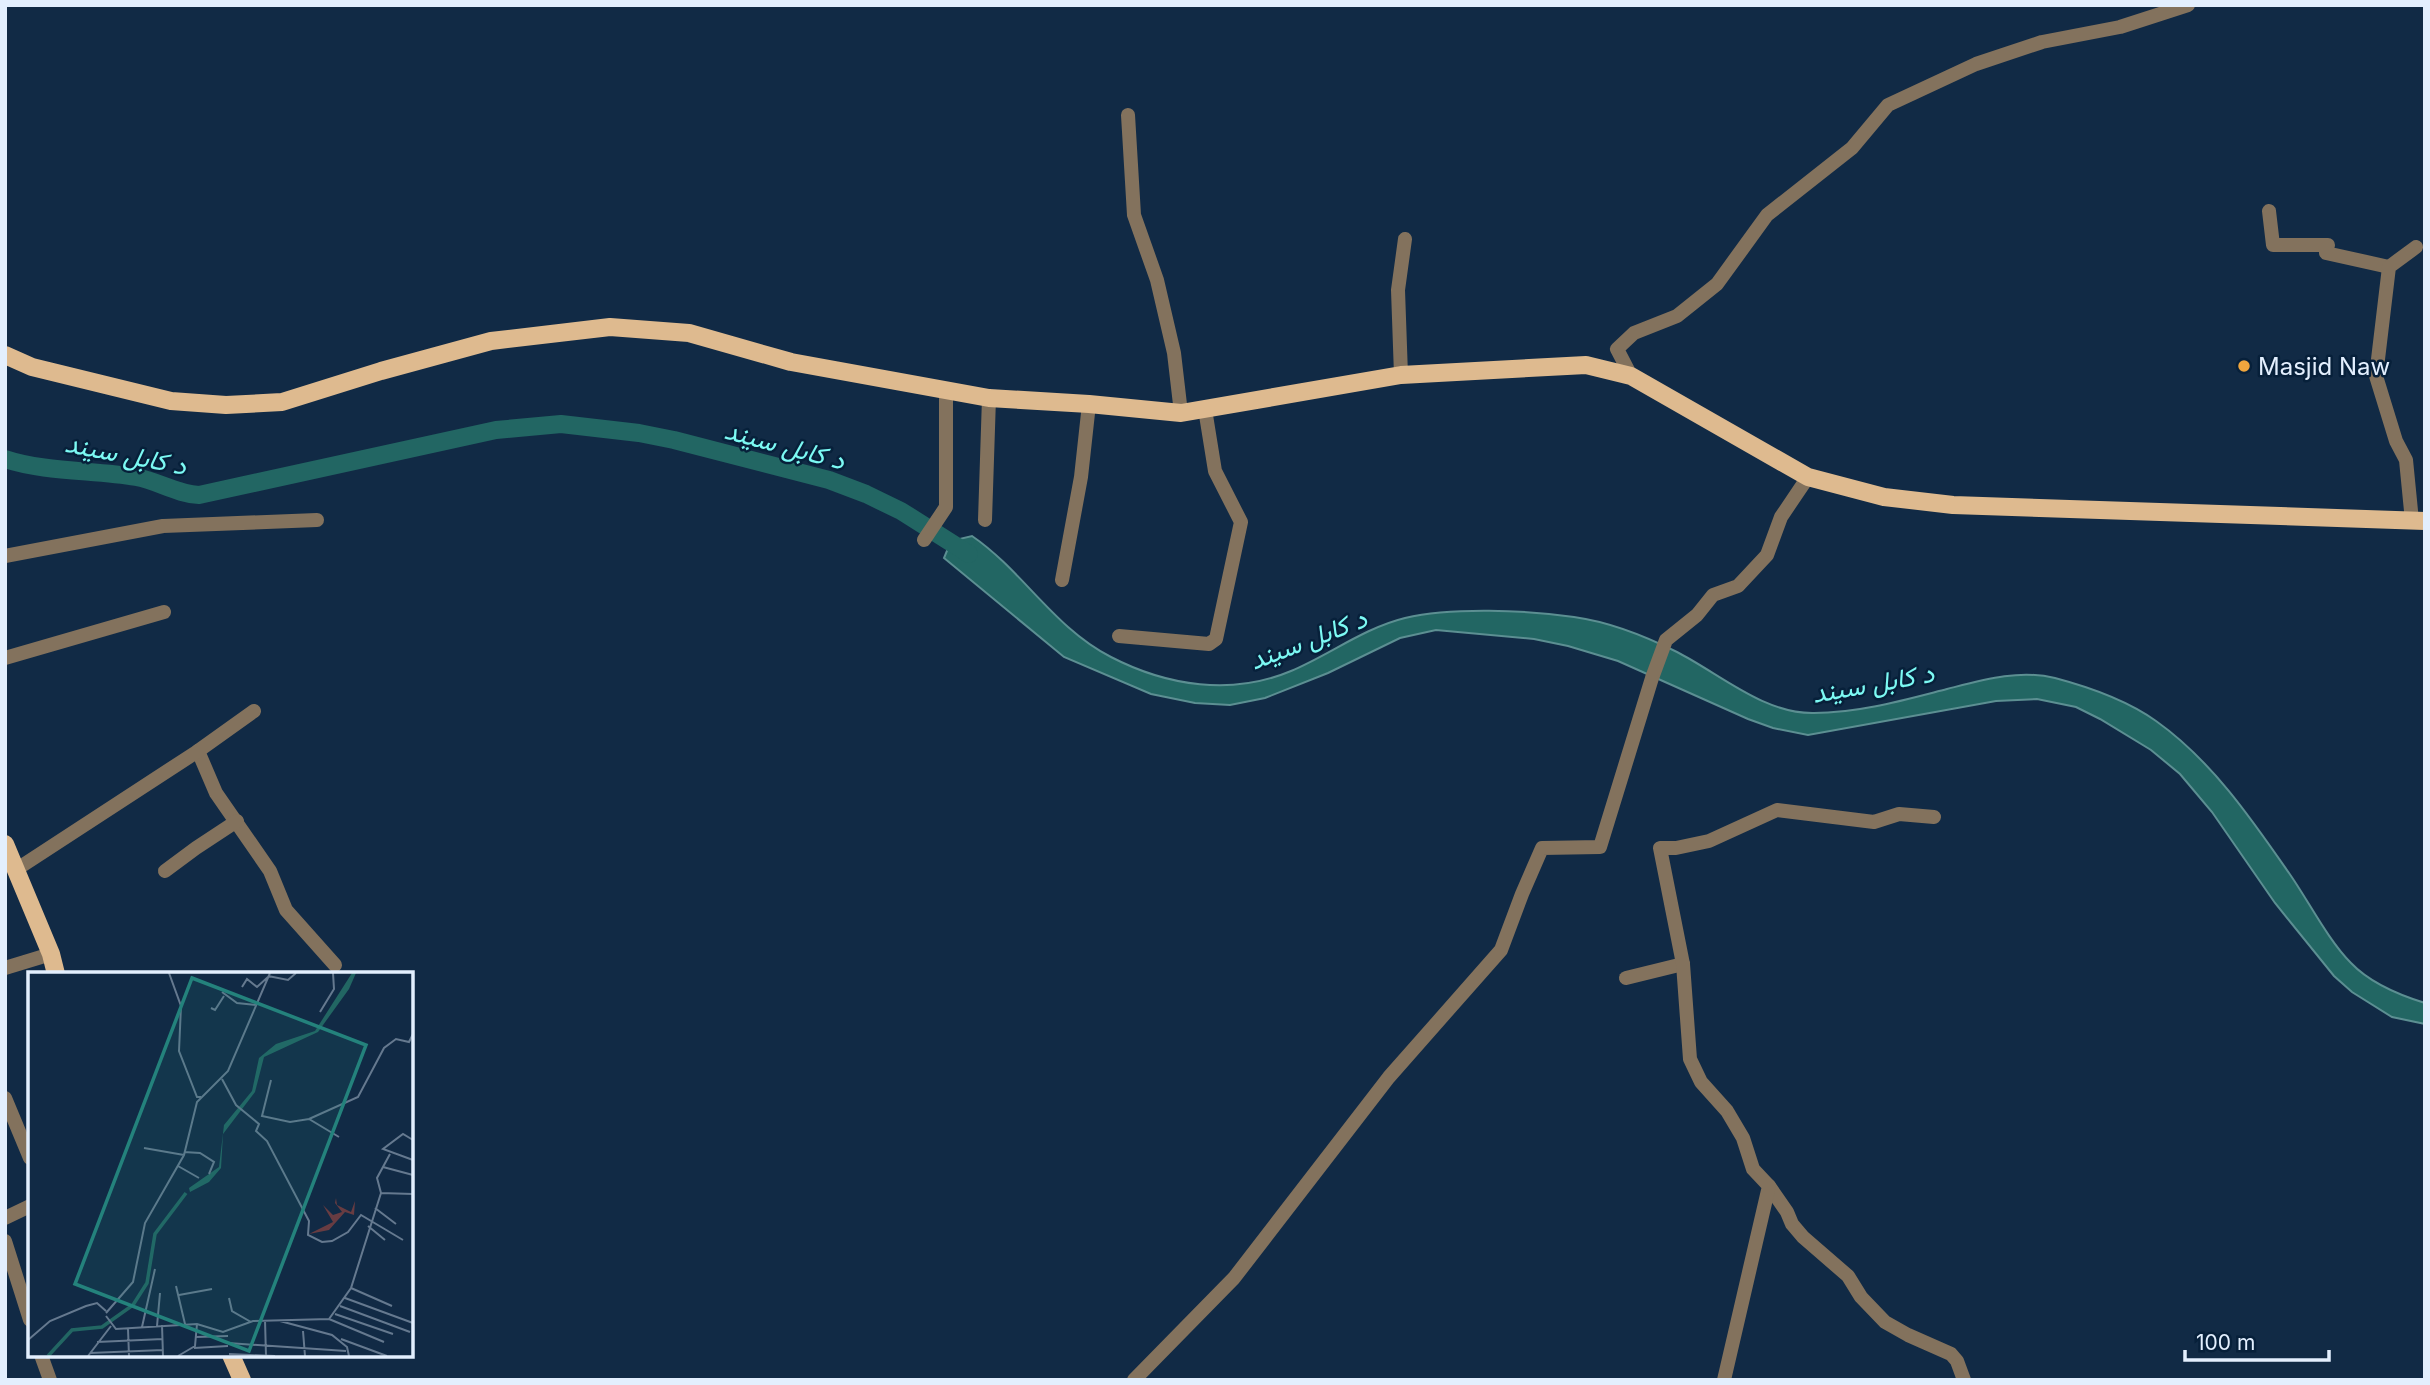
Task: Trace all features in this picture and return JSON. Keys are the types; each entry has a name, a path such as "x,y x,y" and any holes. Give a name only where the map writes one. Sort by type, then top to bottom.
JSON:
{"main road":[{"path":"5,355 32,367 171,401 226,405 282,402 491,341 610,327 689,333 791,362 989,398 1181,413 1401,374 1586,365 1631,376 1808,477 1884,497 1953,505 2419,521"},
{"path":"5,845 51,954 56,972"},
{"path":"232,1357 242,1380"}],"street":[{"path":"1631,376 1616,349 1634,333 1677,316 1717,284 1767,215 1852,148 1888,105 1976,64 2042,42 2120,27 2188,5"},
{"path":"1128,115 1134,215 1157,280 1174,354 1181,413"},
{"path":"2269,211 2273,245 2328,245 2326,253 2389,267"},
{"path":"1401,374 1398,290 1405,239"},
{"path":"2416,247 2389,267 2376,376 2396,441 2406,460 2419,521"},
{"path":"925,540 946,507 946,391"},
{"path":"985,520 989,398"},
{"path":"1062,580 1081,477 1090,404"},
{"path":"1119,636 1209,644 1216,639 1240,538 1241,522 1215,471 1205,409"},
{"path":"1134,1380 1234,1278 1389,1077 1501,950 1542,848 1600,847 1652,678 1667,640 1697,615 1713,596 1738,586 1767,555 1781,517 1808,477"},
{"path":"5,556 163,526 317,520"},
{"path":"5,658 164,612"},
{"path":"17,869 198,751 254,711"},
{"path":"198,751 216,793 270,871 286,910 335,965"},
{"path":"1934,817 1899,814 1874,822 1777,810 1709,841 1676,848 1660,848 1683,964 1690,1059 1701,1082 1727,1111 1744,1138 1753,1168 1769,1186 1803,1237 1848,1276 1861,1297 1885,1322 1951,1354 1957,1361 1964,1380"},
{"path":"165,871 237,821"},
{"path":"5,968 51,954"},
{"path":"1626,978 1683,964"},
{"path":"5,1098 28,1153"},
{"path":"1724,1380 1769,1186"},
{"path":"5,1218 28,1207"},
{"path":"5,1241 28,1314"},
{"path":"41,1357 50,1380"}],"shaded area":[{"path":"972,536 1007,566 1072,631 1091,645 1132,667 1177,681 1223,685 1269,679 1305,665 1390,622 1444,612 1512,611 1587,619 1640,635 1677,652 1760,700 1796,712 1865,708 2014,675 2055,678 2108,695 2156,721 2195,753 2229,791 2260,832 2343,954 2376,982 2425,1003 2425,1024 2392,1017 2352,992 2334,976 2275,903 2212,812 2180,774 2151,750 2076,707 2037,699 1996,701 1808,735 1773,728 1748,719 1618,661 1568,646 1534,639 1436,630 1400,638 1328,673 1265,698 1230,705 1195,703 1151,694 1064,657 944,558 951,541"}],"waterway":[{"name":"د کابل سيند","path":"5,459 53,469 136,477 199,495 496,430 561,424 674,440 829,480 901,511 969,554"}],"place":[{"name":"Masjid Naw","path":"2244,366"}]}
